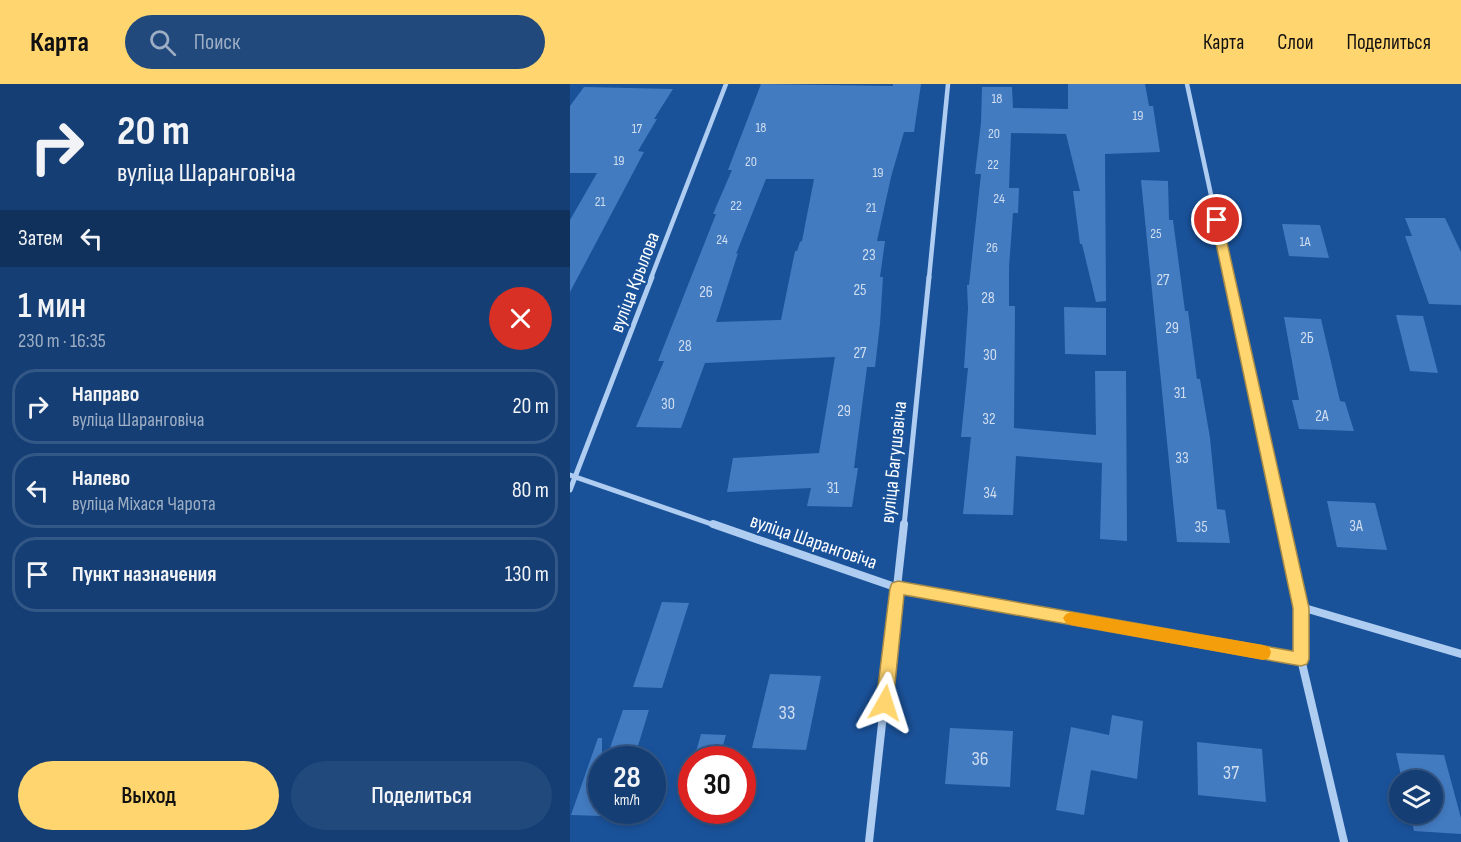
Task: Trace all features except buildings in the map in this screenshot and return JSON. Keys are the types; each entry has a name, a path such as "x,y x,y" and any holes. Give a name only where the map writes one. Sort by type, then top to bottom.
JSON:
{"street":[{"name":"вуліца Крылова","path":"570,490 573,475 726,84"},
{"name":"вуліца Багушэвіча","path":"869,842 898,588 948,84"},
{"path":"1187,84 1301,608 1301,659 1344,842"},
{"name":"вуліца Шаранговіча","path":"573,475 898,588 1301,659"},
{"path":"1301,608 1461,654"}],"slow traffic":[{"path":"1071,618 1263,652"}],"route":[{"path":"885,703 898,588 1301,659 1301,608 1217,220"}]}
